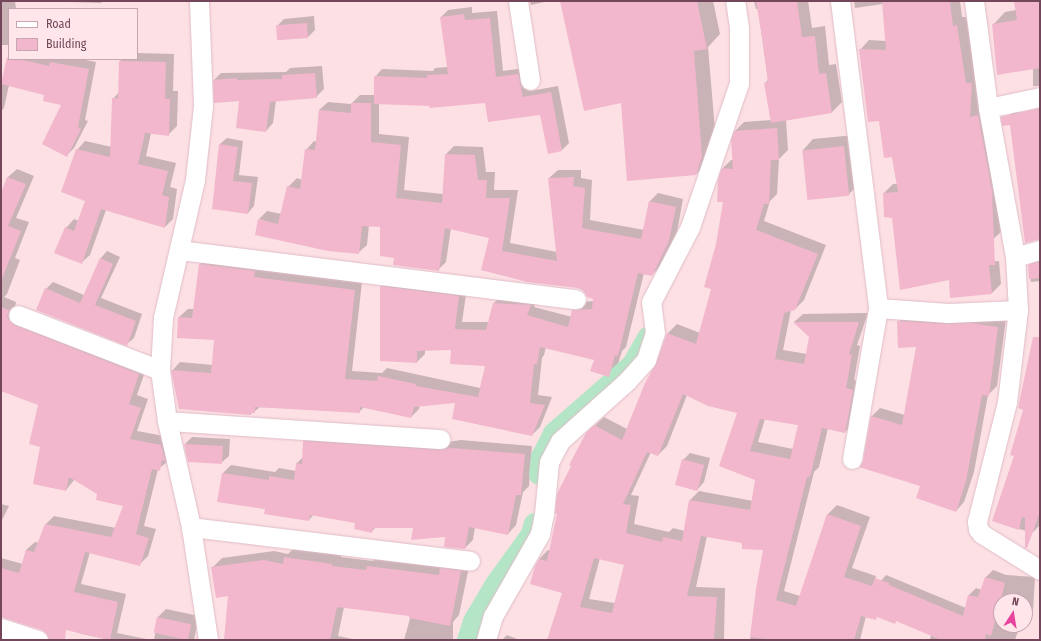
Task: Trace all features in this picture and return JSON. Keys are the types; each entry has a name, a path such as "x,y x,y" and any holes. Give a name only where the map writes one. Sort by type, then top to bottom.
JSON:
{"street":[{"path":"199,1 203,106 195,180 180,250 163,317 160,370 167,421 191,527 208,640"},
{"path":"518,1 530,80"},
{"path":"486,640 493,616 540,534 544,514 549,462 560,441 627,380 646,360 655,333 651,302 690,227 739,83 740,28 735,1"},
{"path":"840,1 878,308 852,459"},
{"path":"974,1 988,108 1015,256 1018,310 1007,402 976,521 978,529 982,534 1040,570"},
{"path":"988,108 1040,97"},
{"path":"180,250 576,299"},
{"path":"1015,256 1040,250"},
{"path":"878,308 948,313 1018,310"},
{"path":"18,315 160,370"},
{"path":"167,421 440,439"},
{"path":"191,527 470,561"},
{"path":"1,628 38,640"}],"building":[{"path":"560,1 697,1 707,49 694,51 702,156 696,175 627,181 621,103 584,111"},
{"path":"756,1 797,1 802,37 815,36 819,74 826,73 832,113 771,123 764,83 768,82"},
{"path":"882,1 950,1 953,26 957,25 966,83 972,83 970,117 978,115 992,191 995,265 989,265 992,294 950,298 949,280 900,290 892,218 884,217 883,193 898,192 892,157 884,158 879,121 868,122 859,49 886,50"},
{"path":"1014,1 1040,1 1040,68 997,75 992,24 1017,20"},
{"path":"464,14 465,20 490,18 496,77 518,74 523,97 551,92 562,151 548,154 540,115 488,122 485,103 430,108 429,106 374,104 374,76 427,78 427,75 448,74 440,17"},
{"path":"307,23 308,38 277,40 276,25"},
{"path":"7,57 8,60 22,60 49,66 50,62 89,69 78,127 81,129 67,157 42,144 61,105 43,101 44,95 1,84"},
{"path":"119,61 166,62 165,99 170,99 169,136 145,133 138,164 168,171 162,195 169,197 165,228 101,209 82,264 54,253 65,227 74,231 85,201 61,192 76,149 110,157 112,98 118,98"},
{"path":"315,73 317,98 270,102 266,132 236,128 239,101 214,103 213,80 237,78 237,80 282,79 282,75"},
{"path":"351,103 371,103 371,142 401,145 396,198 442,203 445,154 475,155 478,180 487,180 486,198 510,198 502,251 557,261 548,178 574,177 573,186 585,188 582,228 641,239 649,201 676,207 669,241 652,276 638,273 618,356 615,355 609,377 590,371 594,360 540,347 537,364 534,364 530,403 545,405 532,436 452,419 455,403 414,407 411,418 360,407 360,413 255,407 255,413 251,413 251,415 179,409 171,370 211,373 214,340 177,338 178,317 192,318 199,264 255,271 254,277 355,290 345,379 377,381 378,376 416,384 416,386 478,397 485,366 450,364 451,350 417,351 417,363 380,361 380,286 459,296 455,329 486,330 493,303 531,305 527,315 568,327 572,310 592,309 593,299 587,297 583,290 578,288 527,282 481,270 489,238 445,228 439,271 393,265 394,258 380,256 380,227 362,226 359,254 328,251 255,235 258,219 278,224 287,186 300,189 305,149 315,150 319,110 351,113"},
{"path":"1040,108 1040,239 1025,243 1010,125 1002,126 1001,117"},
{"path":"777,128 779,160 771,160 769,204 764,204 756,230 818,254 795,310 784,313 775,359 804,364 809,337 793,322 859,322 849,354 852,355 846,388 853,390 845,433 822,428 810,477 807,477 776,600 796,606 827,514 861,526 844,577 872,586 875,578 963,616 968,595 978,597 985,577 1005,583 1002,593 993,593 993,628 991,636 986,634 985,640 941,640 896,621 895,624 877,617 876,620 861,616 854,640 773,640 750,637 763,550 742,549 742,543 701,536 687,596 717,597 714,640 547,640 562,593 530,584 535,566 539,559 547,561 557,514 555,513 557,494 571,466 569,465 586,433 594,425 622,440 645,383 656,363 667,333 696,344 711,289 704,287 716,244 723,202 717,202 718,180 722,168 733,169 731,139 734,131","holes":["683,394 708,406 737,413 719,466 755,480 750,510 689,500 682,541 663,537 662,542 626,533 631,505 623,504 647,452 658,456","760,419 798,425 790,459 750,451","594,558 624,565 612,613 580,607"]},
{"path":"219,144 238,147 233,181 252,183 248,214 212,209"},
{"path":"844,146 849,196 807,200 802,150"},
{"path":"7,177 26,184 8,226 21,231 2,279 1,193"},
{"path":"100,258 113,264 95,305 136,321 127,346 36,310 45,288 80,303"},
{"path":"1040,261 1040,278 1029,279 1028,265"},
{"path":"1,307 9,310 7,317 14,325 139,374 129,404 141,408 130,439 161,445 165,461 162,460 160,471 152,469 136,534 149,538 140,566 85,552 74,592 118,602 110,640 66,630 65,640 49,640 46,633 42,630 1,617 1,568 19,573 26,550 34,552 45,524 111,537 123,506 96,500 97,494 69,477 66,491 33,484 40,447 29,444 38,405 1,391"},
{"path":"897,321 947,324 970,323 998,327 989,396 982,395 966,481 956,512 916,498 920,486 859,467 863,461 871,416 902,425 916,347 898,348"},
{"path":"1033,337 1040,337 1040,512 1027,548 1025,548 1025,518 1022,517 1019,530 992,521 1014,456 1010,455 1023,410 1018,408"},
{"path":"303,441 439,450 452,448 525,454 521,495 516,495 508,535 469,527 465,549 444,547 445,537 411,540 413,528 373,528 372,533 354,529 355,523 310,515 309,521 264,514 265,509 217,502 222,473 269,480 269,476 294,480 296,463 302,464"},
{"path":"184,444 223,446 222,464 188,462"},
{"path":"682,459 704,465 697,491 675,485"},
{"path":"284,557 332,564 332,566 366,570 367,566 439,575 440,568 461,571 450,626 409,618 409,616 337,607 330,640 224,640 228,596 216,598 211,567 264,560 283,564"},
{"path":"157,617 191,624 188,640 154,633"}],"waterway":[{"path":"539,475 541,457 553,433 632,364 648,336"},
{"path":"467,640 473,621 495,584 531,534 534,523"}]}
